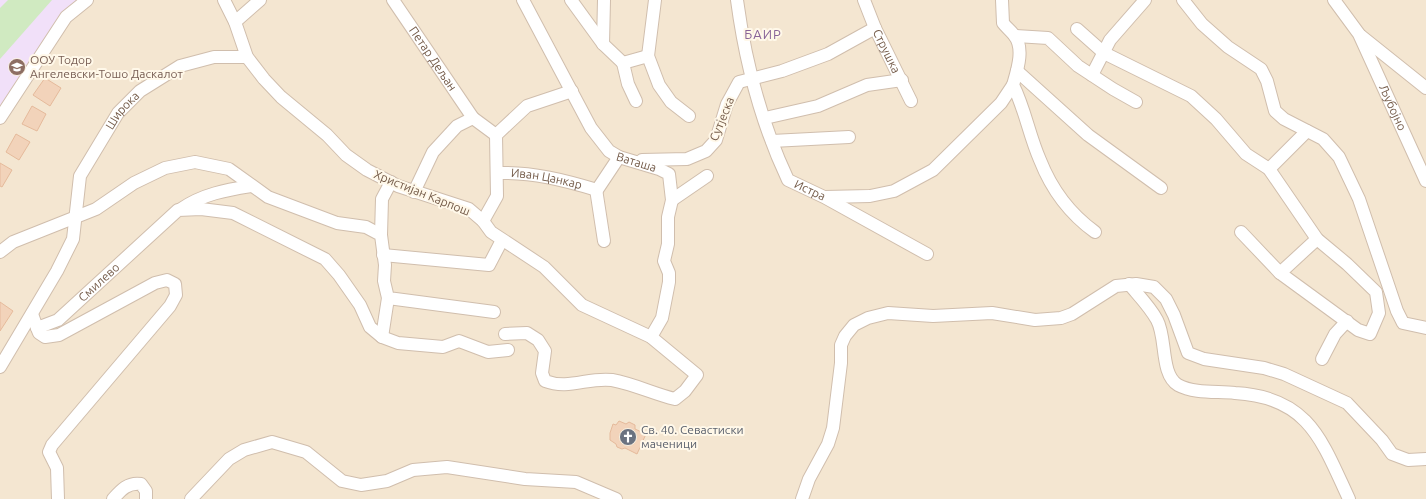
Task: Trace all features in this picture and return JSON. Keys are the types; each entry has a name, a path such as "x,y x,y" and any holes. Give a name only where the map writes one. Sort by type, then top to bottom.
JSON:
{"street":[{"path":"0,118 66,17 87,0"},
{"name":"Христијан Карпош","path":"224,0 235,22 247,57 264,79 281,97 327,135 346,155 367,170 391,182 414,192 469,209 483,221 491,232 544,267 582,305 651,338 696,376 685,391 675,399 612,380 593,380 560,385 545,381 542,373 545,351 538,340 526,333 505,334"},
{"path":"235,22 260,0"},
{"name":"Петар Дељан","path":"393,0 473,118 496,135"},
{"name":"Ваташа","path":"523,0 591,128 609,151 619,157 669,174 672,200 668,217 668,244 664,261 669,273 670,282 662,318 651,338"},
{"path":"571,0 603,44 623,63 628,84 636,101"},
{"path":"603,44 604,0"},
{"path":"655,0 648,56 659,85 671,102 689,116"},
{"name":"Истра","path":"737,0 742,36 752,78 772,141 788,180 824,197 927,254"},
{"name":"Струшка","path":"864,0 875,28 902,80 911,101"},
{"path":"824,197 870,196 894,190 933,170 1001,103 1013,85 1017,72 1019,47 1015,36 1003,23 1002,0"},
{"path":"1092,75 1110,40 1145,0"},
{"path":"1183,0 1202,24 1228,47 1261,69 1267,81 1275,111 1284,119 1323,139 1339,157 1359,199 1397,311 1403,323 1426,328"},
{"name":"Љубојно","path":"1334,0 1359,34 1426,181"},
{"path":"752,78 782,72 828,54 875,28"},
{"path":"1077,29 1104,54 1191,96 1216,119 1246,154 1269,169 1317,239 1376,292 1379,313 1370,334 1358,330 1280,273 1241,232"},
{"name":"Љубојно","path":"1359,34 1426,88"},
{"path":"1015,36 1048,38 1078,66 1136,102"},
{"path":"623,63 648,56"},
{"name":"Широка","path":"0,367 32,314 73,239 77,216 77,196 80,176 118,113 140,91 180,66 214,57 247,57"},
{"path":"1017,72 1088,135 1161,188"},
{"name":"Сутјеска","path":"632,161 687,159 706,151 716,140 727,104 739,82 752,78"},
{"path":"765,118 818,106 867,85 902,80"},
{"path":"1013,85 1021,101 1040,160 1050,182 1069,209 1080,221 1094,232"},
{"path":"483,221 497,196 498,172 496,135 527,106 572,91"},
{"path":"414,192 433,152 457,126 473,118"},
{"path":"1269,169 1307,131"},
{"path":"772,141 849,137"},
{"name":"Иван Цанкар","path":"596,189 597,190 619,157"},
{"path":"0,252 13,242 96,209 134,183 165,168 195,162 228,169 268,197 336,223 366,227 381,235"},
{"name":"Иван Цанкар","path":"498,172 518,172 557,178 596,189"},
{"path":"672,200 708,176"},
{"path":"382,337 388,298 384,280 381,235 382,199 391,182"},
{"path":"178,210 192,201 214,193 251,186"},
{"name":"Иван Цанкар","path":"596,189 604,241"},
{"path":"178,210 201,208 233,213 325,259 339,275 360,305 370,327 382,337 398,343 443,347 459,341 488,352 508,350"},
{"name":"Смилево","path":"37,328 58,320 178,210"},
{"path":"1280,273 1317,239"},
{"path":"383,254 489,266 502,240"},
{"path":"32,314 39,333 45,337 59,334 155,283 168,280 175,284 176,295 170,306 52,445 49,452 57,468 58,499"},
{"path":"1129,284 1147,304 1158,321 1164,340 1166,366 1171,379 1178,385 1192,390 1260,395 1286,405 1310,425 1324,444 1349,499"},
{"path":"802,499 809,479 828,444 833,428 840,370 841,345 845,336 854,325 868,318 888,313 933,316 992,314 1035,320 1061,318 1072,314 1116,286 1129,284 1154,287 1166,299 1174,315 1188,353 1204,359 1264,368 1284,374 1348,403 1382,440 1392,454 1408,460 1426,459"},
{"path":"388,298 494,312"},
{"path":"1322,359 1335,334 1346,321"},
{"path":"191,499 229,459 244,450 272,442 306,452 342,481 361,485 387,481 414,470 447,467 525,479 576,482 616,499"},
{"path":"113,499 132,483 141,484 146,491 146,499"}],"shaded area":[{"path":"0,0 1426,0 1426,499 0,499"},
{"name":"ООУ Тодор Ангелевски-Тошо Даскалот","path":"0,0 87,0 66,17 0,118"}],"green space":[{"path":"8,0 52,0 0,59 0,8"}],"building":[{"path":"45,78 61,88 50,106 33,95"},
{"path":"32,106 46,114 37,131 22,124"},
{"path":"16,134 30,142 19,160 6,152"},
{"path":"0,163 12,170 2,187 0,186"},
{"path":"0,302 13,311 0,331"},
{"name":"Св. 40. Севастиски маченици","path":"619,421 626,424 629,422 635,425 635,429 646,434 637,454 625,448 622,449 617,447 616,444 610,440 610,433 613,424 616,425"}],"place":[{"name":"ООУ Тодор Ангелевски-Тошо Даскалот","path":"17,67"},
{"name":"Св. 40. Севастиски маченици","path":"628,437"}],"district":[{"name":"БАИР","path":"763,34"}]}
